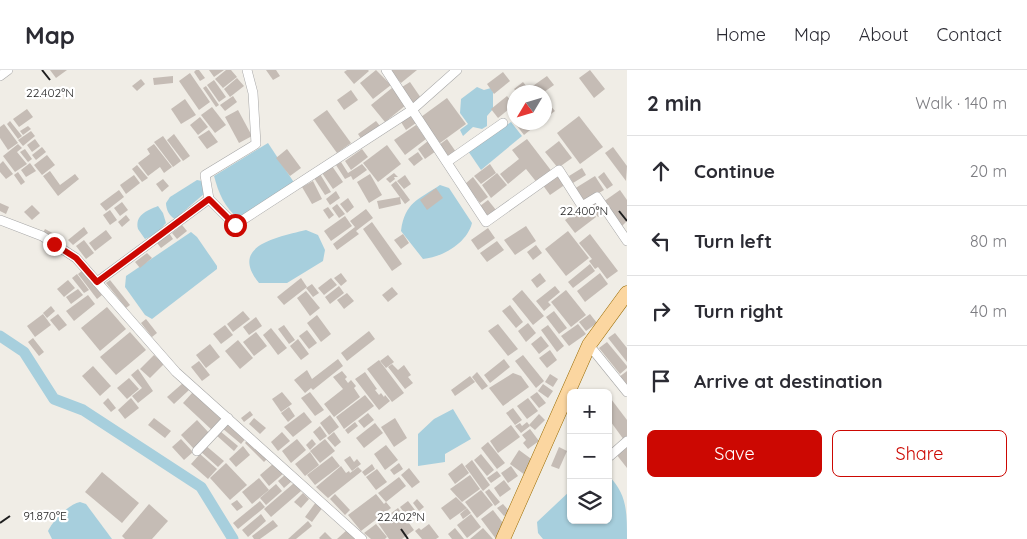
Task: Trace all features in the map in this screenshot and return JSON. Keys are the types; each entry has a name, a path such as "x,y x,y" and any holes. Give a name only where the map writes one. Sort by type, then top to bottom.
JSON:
{"main road":[{"path":"503,539 589,345 627,293"}],"street":[{"path":"0,76 8,70"},
{"path":"247,70 253,93 256,144 205,175 209,199 235,225 412,110 457,70"},
{"path":"386,70 486,222 559,170 582,206 597,197 627,242"},
{"path":"447,162 502,123"},
{"path":"97,282 209,199"},
{"path":"0,220 42,236 76,258 176,372 362,539"},
{"path":"589,345 627,392"},
{"path":"197,451 228,418"},
{"path":"612,454 627,442"}],"water":[{"path":"477,87 484,90 491,88 493,92 493,109 487,116 487,126 482,129 473,127 463,136 460,130 468,124 460,113 461,99"},
{"path":"507,125 507,130 517,130 522,136 481,170 468,151"},
{"path":"268,143 295,184 239,219 229,210 223,200 214,176"},
{"path":"197,180 202,181 205,193 175,219 168,212 166,203 170,197"},
{"path":"440,185 449,188 472,223 460,243 446,252 423,259 401,231 403,221 409,208 419,198"},
{"path":"158,206 163,213 166,223 156,234 145,239 138,229 138,220 142,214"},
{"path":"306,230 318,235 325,250 323,261 287,283 259,283 251,270 249,260 253,251 271,240"},
{"path":"191,232 197,237 217,266 217,269 152,319 145,315 125,287 126,276"},
{"path":"453,409 471,439 445,454 445,462 418,466 418,434 434,419"},
{"path":"612,480 619,489 625,504 627,539 543,539 538,533 537,522 567,494 567,524 612,524"},
{"path":"80,502 86,504 112,539 52,539 48,531 54,522 66,509"}],"building":[{"path":"50,70 67,70 56,78"},
{"path":"199,70 205,78 200,81 194,72"},
{"path":"209,70 224,70 214,77"},
{"path":"226,70 231,70 237,77 223,88 215,79"},
{"path":"266,70 276,70 280,76 273,80"},
{"path":"347,70 369,71 354,84 344,72"},
{"path":"376,70 391,85 373,99 360,83"},
{"path":"390,70 417,70 401,83"},
{"path":"590,70 605,89 594,98 579,78"},
{"path":"503,72 510,81 494,94 487,84"},
{"path":"190,73 210,102 199,110 179,81"},
{"path":"173,76 173,83 154,85 153,78"},
{"path":"547,76 554,85 552,86 534,85"},
{"path":"237,78 244,86 230,97 224,89"},
{"path":"141,79 145,84 137,91 132,86"},
{"path":"214,80 226,97 219,102 207,85"},
{"path":"410,82 421,98 413,104 402,87"},
{"path":"206,86 219,105 216,107 203,88"},
{"path":"392,88 406,105 385,122 371,105"},
{"path":"351,90 358,100 344,110 337,100"},
{"path":"233,96 237,102 225,111 220,105"},
{"path":"507,96 507,111 498,118 491,109"},
{"path":"447,98 466,124 440,143 421,117"},
{"path":"185,99 196,115 181,124 171,109"},
{"path":"212,107 226,125 215,133 201,115"},
{"path":"27,109 33,117 19,127 13,119"},
{"path":"238,110 252,136 239,143 225,117"},
{"path":"327,110 351,143 337,153 313,120"},
{"path":"410,116 416,123 406,130 401,122"},
{"path":"579,116 603,147 580,164 557,133"},
{"path":"200,117 208,127 198,135 190,125"},
{"path":"10,121 22,136 18,139 7,124"},
{"path":"376,121 380,126 362,140 358,134"},
{"path":"4,124 18,143 8,150 0,138 0,127"},
{"path":"416,125 426,139 405,155 394,140"},
{"path":"28,126 31,129 23,135 20,131"},
{"path":"209,130 218,142 207,149 198,137"},
{"path":"520,130 530,130 524,135"},
{"path":"31,131 35,136 23,146 18,140"},
{"path":"174,134 190,156 183,161 167,140"},
{"path":"163,136 181,161 173,167 154,142"},
{"path":"35,139 40,146 32,152 27,145"},
{"path":"447,139 456,152 449,158 439,145"},
{"path":"527,139 553,173 538,184 526,169 508,184 500,174 519,159 512,150"},
{"path":"428,141 436,151 425,159 418,149"},
{"path":"559,141 572,158 558,168 545,152"},
{"path":"18,144 22,148 17,152 27,164 15,172 3,156"},
{"path":"154,144 172,167 164,173 160,167 148,176 138,163 150,154 147,149"},
{"path":"387,145 401,164 378,182 363,163"},
{"path":"42,147 46,152 36,160 32,155"},
{"path":"613,147 627,166 626,181 605,153"},
{"path":"25,149 32,159 28,162 20,152"},
{"path":"287,149 301,168 290,176 276,158"},
{"path":"362,149 368,157 351,170 345,161"},
{"path":"418,152 423,159 414,166 408,159"},
{"path":"47,155 55,165 42,175 34,165"},
{"path":"3,161 13,174 6,179 0,172 0,164"},
{"path":"341,162 348,173 362,164 367,170 353,180 351,176 345,179 336,165"},
{"path":"30,163 36,171 26,177 21,170"},
{"path":"490,164 496,173 481,184 474,176"},
{"path":"137,165 148,178 142,182 132,169"},
{"path":"332,166 343,182 333,189 322,173"},
{"path":"582,168 586,175 573,183 569,176"},
{"path":"50,171 60,185 75,174 79,179 58,196 43,176"},
{"path":"18,172 25,182 21,185 14,175"},
{"path":"604,172 613,185 607,189 598,177"},
{"path":"394,173 398,177 394,177 395,179 390,183 386,179"},
{"path":"497,173 507,185 491,198 482,185"},
{"path":"558,173 566,184 550,195 542,184"},
{"path":"320,174 331,192 325,195 314,178"},
{"path":"370,174 382,195 369,203 357,182"},
{"path":"134,175 140,183 126,194 120,185"},
{"path":"405,175 411,184 404,189 397,181"},
{"path":"595,176 604,190 582,203 574,189"},
{"path":"473,177 488,197 480,203 465,184"},
{"path":"163,179 169,186 162,192 156,184"},
{"path":"313,181 322,199 312,204 302,187"},
{"path":"396,181 410,200 405,204 391,185"},
{"path":"436,188 443,198 427,210 420,200"},
{"path":"119,190 124,197 106,211 100,204"},
{"path":"620,190 627,200 627,221 621,227 603,202"},
{"path":"336,191 340,198 330,205 326,199"},
{"path":"400,197 401,204 379,209 377,201"},
{"path":"348,198 354,207 347,213 340,204"},
{"path":"488,200 496,210 488,217 480,206"},
{"path":"595,200 604,212 598,217 589,204"},
{"path":"122,202 128,210 120,216 114,208"},
{"path":"0,203 9,207 6,214 0,211"},
{"path":"337,204 345,214 339,218 332,208"},
{"path":"587,204 596,217 575,233 565,220"},
{"path":"32,205 40,213 32,220 24,212"},
{"path":"328,207 334,215 329,219 323,210"},
{"path":"366,209 373,218 356,231 359,234 337,250 333,244 355,227 350,221"},
{"path":"110,210 117,220 110,225 103,215"},
{"path":"126,215 130,220 122,227 118,222"},
{"path":"345,216 352,226 331,241 324,231"},
{"path":"372,222 402,264 392,271 363,229"},
{"path":"182,225 187,231 177,239 172,233"},
{"path":"526,226 536,241 515,255 504,240"},
{"path":"84,227 88,233 73,245 68,240"},
{"path":"488,228 495,238 478,250 471,240"},
{"path":"45,229 58,236 57,240 43,233"},
{"path":"106,230 112,238 95,251 89,243"},
{"path":"568,231 589,258 566,276 545,249"},
{"path":"169,233 173,239 161,248 157,243"},
{"path":"403,234 409,243 401,249 394,240"},
{"path":"590,234 618,271 607,279 598,267 595,269 589,261 592,259 579,243"},
{"path":"84,240 94,253 86,259 76,246"},
{"path":"497,241 504,250 487,262 480,253"},
{"path":"536,245 542,253 533,260 527,252"},
{"path":"147,253 152,258 140,268 135,262"},
{"path":"590,264 595,271 573,288 568,282"},
{"path":"83,270 102,295 97,299 78,274"},
{"path":"341,273 347,281 341,286 334,278"},
{"path":"540,273 546,281 537,288 531,280"},
{"path":"600,273 608,284 585,302 577,291"},
{"path":"77,274 89,290 84,293 72,278"},
{"path":"301,278 307,287 284,305 277,297"},
{"path":"331,278 337,285 324,295 318,288"},
{"path":"68,280 75,288 64,297 57,289"},
{"path":"110,280 130,305 126,308 106,283"},
{"path":"312,284 319,293 313,297 306,288"},
{"path":"339,286 344,293 330,304 325,297"},
{"path":"555,286 560,292 548,302 551,305 544,311 536,301"},
{"path":"392,287 398,294 388,302 382,295"},
{"path":"78,289 83,295 71,304 66,297"},
{"path":"522,290 544,316 533,325 512,299"},
{"path":"566,290 586,315 571,327 551,302"},
{"path":"306,291 320,308 310,316 297,298"},
{"path":"347,293 354,301 344,309 337,300"},
{"path":"88,295 95,304 74,321 66,311"},
{"path":"510,305 523,322 516,328 502,311"},
{"path":"51,306 55,311 47,318 43,313"},
{"path":"107,307 126,329 100,351 81,328"},
{"path":"243,311 250,319 233,332 227,324"},
{"path":"554,311 567,328 559,334 546,317"},
{"path":"43,314 51,325 35,337 27,326"},
{"path":"58,314 67,325 59,331 50,320"},
{"path":"590,314 597,323 586,331 579,322"},
{"path":"317,315 331,334 321,342 307,323"},
{"path":"256,317 262,326 249,335 243,327"},
{"path":"146,319 157,333 152,337 141,323"},
{"path":"528,323 536,333 526,342 518,331"},
{"path":"498,324 518,349 508,356 488,331"},
{"path":"578,324 586,334 569,346 561,336"},
{"path":"225,325 233,335 221,344 213,334"},
{"path":"284,325 295,340 289,344 278,329"},
{"path":"548,325 564,346 557,352 541,330"},
{"path":"271,328 287,348 278,355 263,335"},
{"path":"307,330 317,343 309,349 299,336"},
{"path":"369,331 375,339 347,361 341,353"},
{"path":"130,332 146,350 116,375 100,357"},
{"path":"256,332 267,346 254,356 243,342"},
{"path":"615,333 627,348 627,362 608,338"},
{"path":"541,336 549,346 539,354 531,344"},
{"path":"33,338 44,352 39,356 28,342"},
{"path":"298,339 309,354 301,360 290,346"},
{"path":"238,340 253,358 240,369 225,351"},
{"path":"607,342 627,366 620,374 599,348"},
{"path":"210,344 220,357 206,368 196,355"},
{"path":"550,350 557,360 547,368 539,358"},
{"path":"154,355 164,364 150,378 140,369"},
{"path":"388,355 394,362 386,368 380,361"},
{"path":"523,355 544,381 536,388 515,361"},
{"path":"338,359 343,366 313,390 311,388 305,393 294,380 307,370 312,379"},
{"path":"504,359 510,367 490,383 484,375"},
{"path":"379,360 404,393 392,402 367,369"},
{"path":"199,361 210,375 202,381 191,367"},
{"path":"392,364 398,370 404,365 411,375 408,377 413,383 405,389 388,367"},
{"path":"93,366 111,386 100,396 82,376"},
{"path":"138,369 153,391 138,403 132,396 142,388 131,375"},
{"path":"342,371 347,377 345,379 348,383 351,380 356,386 354,388 360,397 334,417 324,404 343,389 333,377"},
{"path":"627,371 627,387 619,377"},
{"path":"365,372 379,395 381,393 384,397 385,395 390,401 379,410 355,379"},
{"path":"477,372 488,386 482,390 472,377"},
{"path":"513,373 521,376 529,387 503,406 489,388"},
{"path":"550,374 558,379 553,387 545,382"},
{"path":"470,376 475,382 455,396 451,390"},
{"path":"129,378 139,389 127,399 117,388"},
{"path":"183,383 189,390 174,404 167,397"},
{"path":"543,384 553,391 548,398 538,391"},
{"path":"193,392 223,420 213,431 183,403"},
{"path":"282,392 292,404 281,412 272,399"},
{"path":"310,392 324,410 315,416 301,398"},
{"path":"537,392 546,403 539,408 530,397"},
{"path":"365,395 374,406 344,429 336,417"},
{"path":"108,398 116,408 111,412 103,403"},
{"path":"131,398 139,408 125,419 118,410"},
{"path":"528,398 538,411 527,419 517,406"},
{"path":"612,400 627,420 627,438 624,440 612,424"},
{"path":"289,407 295,416 288,422 281,413"},
{"path":"513,408 522,420 515,425 506,413"},
{"path":"250,411 253,415 244,422 241,418"},
{"path":"304,412 312,422 293,437 284,427"},
{"path":"368,413 374,420 364,428 358,421"},
{"path":"539,414 545,420 535,430 529,425"},
{"path":"330,415 339,427 329,435 320,423"},
{"path":"154,418 171,431 165,438 148,425"},
{"path":"254,418 266,428 260,434 249,424"},
{"path":"395,418 407,438 394,447 381,427"},
{"path":"197,420 210,434 194,449 181,435"},
{"path":"228,421 247,437 241,444 222,428"},
{"path":"355,422 358,426 348,434 345,430"},
{"path":"527,422 530,426 521,433 515,426 520,423 522,426"},
{"path":"375,423 383,433 364,448 356,438"},
{"path":"511,425 520,437 498,453 490,441"},
{"path":"320,426 327,436 320,441 313,432"},
{"path":"530,429 539,441 528,449 523,443 526,440 522,435"},
{"path":"220,431 238,446 234,451 216,435"},
{"path":"282,432 290,441 278,451 271,442"},
{"path":"334,432 341,442 335,447 327,438"},
{"path":"249,438 268,458 264,462 245,443"},
{"path":"181,439 193,452 184,460 172,447"},
{"path":"297,439 306,450 291,463 282,451"},
{"path":"312,439 316,444 310,450 306,445"},
{"path":"325,439 335,451 320,463 310,451"},
{"path":"488,442 505,463 497,469 481,448"},
{"path":"205,445 224,461 218,467 200,451"},
{"path":"386,445 398,460 385,470 374,454"},
{"path":"627,445 627,468 616,454"},
{"path":"243,446 250,455 236,467 229,459"},
{"path":"559,447 567,451 559,469 551,466"},
{"path":"519,450 534,461 525,475 510,464"},
{"path":"310,452 319,465 305,476 295,464"},
{"path":"200,454 217,469 208,479 191,464"},
{"path":"481,454 494,470 487,476 474,460"},
{"path":"332,456 340,466 315,485 307,475"},
{"path":"350,456 354,462 357,459 361,464 352,471 344,460"},
{"path":"472,460 490,485 483,491 465,466"},
{"path":"226,463 247,485 230,500 210,478"},
{"path":"274,463 284,473 269,486 260,475"},
{"path":"399,463 403,469 394,475 390,470"},
{"path":"462,463 469,473 455,484 448,474"},
{"path":"372,464 375,469 365,476 362,472"},
{"path":"341,466 346,473 349,471 350,473 358,467 362,471 328,498 316,487"},
{"path":"511,466 518,476 508,483 501,473"},
{"path":"409,468 420,482 412,488 401,475"},
{"path":"377,469 387,482 376,490 366,477"},
{"path":"497,471 501,476 491,483 487,478"},
{"path":"102,472 139,503 122,523 85,492"},
{"path":"286,474 292,481 284,488 278,481"},
{"path":"470,475 480,489 462,502 450,489"},
{"path":"399,477 406,486 386,502 378,493"},
{"path":"259,478 269,490 252,504 242,492"},
{"path":"504,480 511,489 500,497 494,488"},
{"path":"294,483 301,491 271,517 264,509"},
{"path":"276,484 282,491 266,505 260,498"},
{"path":"489,489 500,502 495,506 485,492"},
{"path":"481,490 493,505 477,518 465,502"},
{"path":"303,493 309,499 301,508 294,502"},
{"path":"335,494 350,510 345,515 330,499"},
{"path":"376,494 384,504 386,502 391,508 361,531 348,515"},
{"path":"456,497 467,508 450,520 441,508"},
{"path":"417,499 424,507 419,511 413,503"},
{"path":"237,500 243,507 237,511 231,504"},
{"path":"260,501 265,507 238,529 233,523"},
{"path":"408,501 418,514 410,521 400,507"},
{"path":"316,502 323,507 312,522 305,517"},
{"path":"149,504 168,521 152,539 125,539 122,536"},
{"path":"503,504 510,512 504,516 497,508"},
{"path":"398,508 414,530 402,539 389,539 378,523"},
{"path":"467,508 471,513 463,519 460,514"},
{"path":"493,510 506,527 496,539 481,519"},
{"path":"261,514 266,521 248,537 242,530"},
{"path":"471,514 481,527 467,538 457,525"},
{"path":"273,520 278,526 260,539 254,539 252,536"},
{"path":"308,521 312,526 296,539 288,539"},
{"path":"376,524 387,537 385,539 371,539 364,533"},
{"path":"429,524 439,537 436,539 422,539 415,531 419,528 421,530"},
{"path":"455,528 464,539 452,539 448,534"},
{"path":"483,528 493,539 470,539"},
{"path":"348,529 358,539 337,539"},
{"path":"325,532 332,539 319,538"}],"waterway":[{"path":"0,336 24,352 54,399 83,410 201,487 233,539"}],"route":[{"path":"54,244 76,258 97,282 209,199 235,225"}]}
